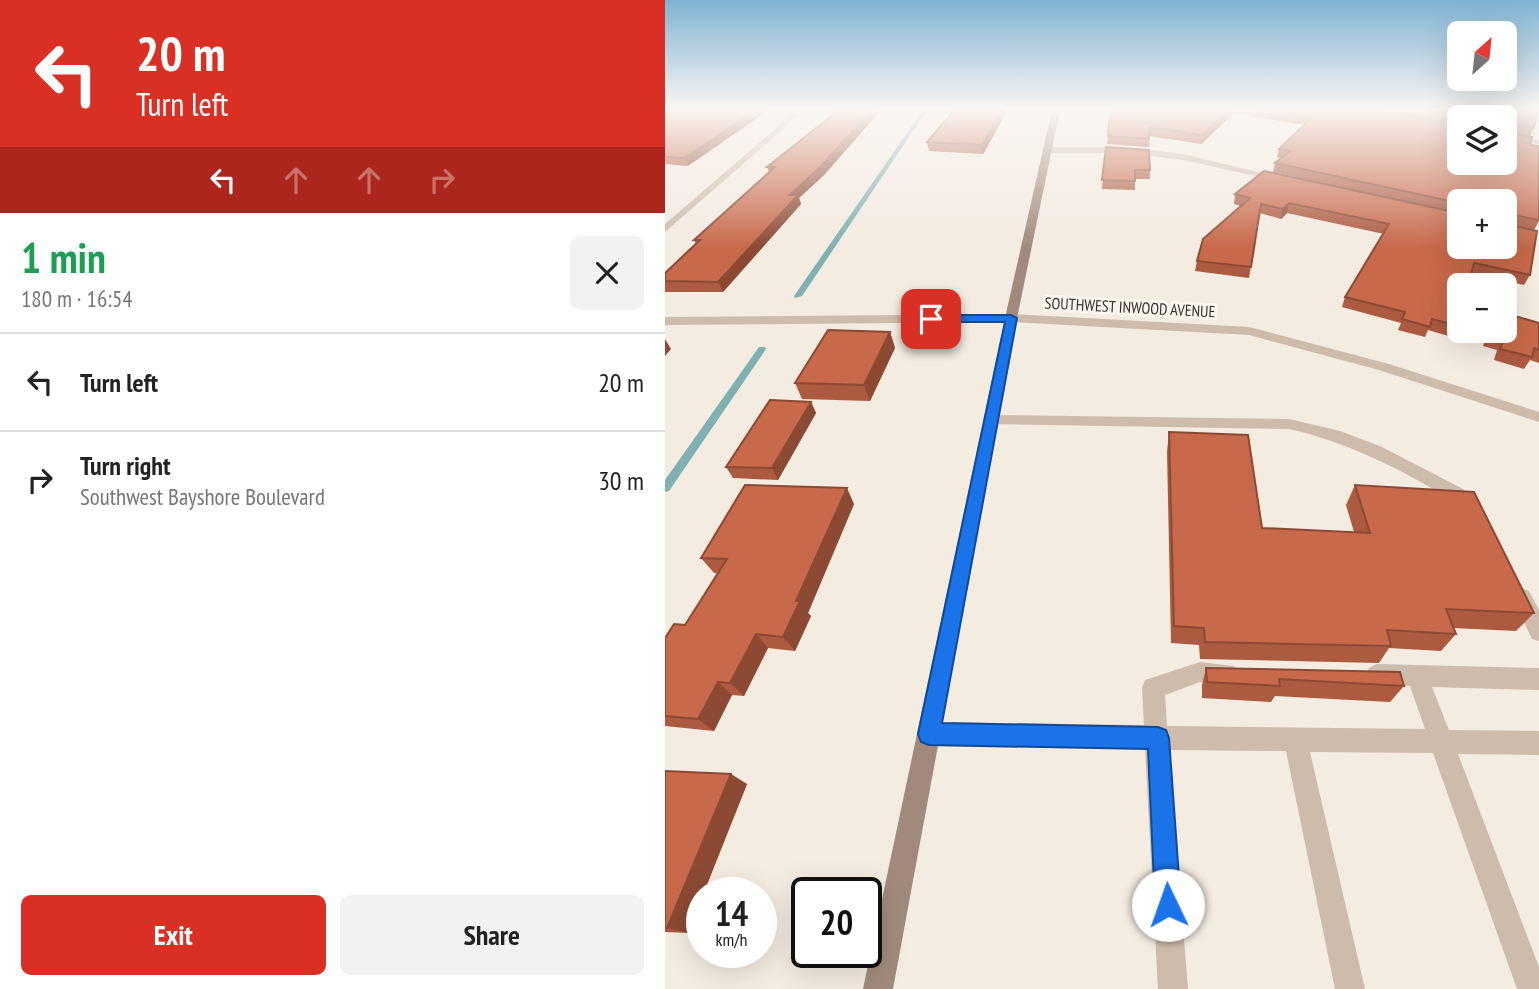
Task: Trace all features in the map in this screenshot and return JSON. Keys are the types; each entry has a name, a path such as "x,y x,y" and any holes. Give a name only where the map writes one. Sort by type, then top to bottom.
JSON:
{"street":[{"path":"665,229 748,156"},
{"path":"879,989 1011,318 1047,156"},
{"path":"1176,156 1296,182"},
{"name":"SOUTHWEST INWOOD AVENUE","path":"665,321 1011,318 1249,331 1384,367 1539,418"},
{"path":"991,420 1289,424 1322,429 1364,444 1457,494 1485,519"},
{"path":"1515,582 1539,632"},
{"path":"1174,989 1153,688 1200,672 1251,674"},
{"path":"1350,675 1539,679"},
{"path":"1417,676 1532,989"},
{"path":"929,734 1539,743"},
{"path":"1296,739 1350,989"}],"building":[{"path":"781,156 830,156 790,195 798,195 718,282 665,281 665,273 700,240 694,240 775,167 767,167"},
{"path":"1105,156 1149,156 1150,170 1135,170 1135,181 1102,180"},
{"path":"1284,156 1447,156 1447,175 1517,175 1517,156 1539,156 1539,220 1517,215 1517,189 1447,189 1447,200 1275,163"},
{"path":"1264,171 1447,210 1447,259 1517,259 1517,227 1537,231 1530,275 1474,263 1471,273 1447,273 1447,323 1432,319 1430,327 1402,319 1405,312 1345,297 1389,224 1289,203 1283,209 1261,204 1251,267 1197,261 1203,239 1250,198 1235,194"},
{"path":"1517,317 1539,323 1539,350 1534,348 1532,357 1500,349 1502,343 1517,343"},
{"path":"828,330 890,332 864,385 795,383"},
{"path":"770,400 811,402 772,468 726,467"},
{"path":"1169,432 1248,435 1262,528 1370,533 1355,485 1474,492 1534,613 1446,609 1456,634 1387,630 1391,646 1205,642 1204,628 1174,626"},
{"path":"745,485 847,488 796,601 800,601 783,637 756,634 730,683 718,682 698,719 665,716 665,638 674,624 685,625 727,559 701,558"},
{"path":"1206,668 1400,672 1404,686 1279,679 1280,686 1207,682"},
{"path":"665,771 731,774 667,928"}],"waterway":[{"path":"798,296 893,156"},
{"path":"665,488 762,349"}],"route":[{"path":"931,319 1011,318 929,734 1158,738 1168,905"}]}
